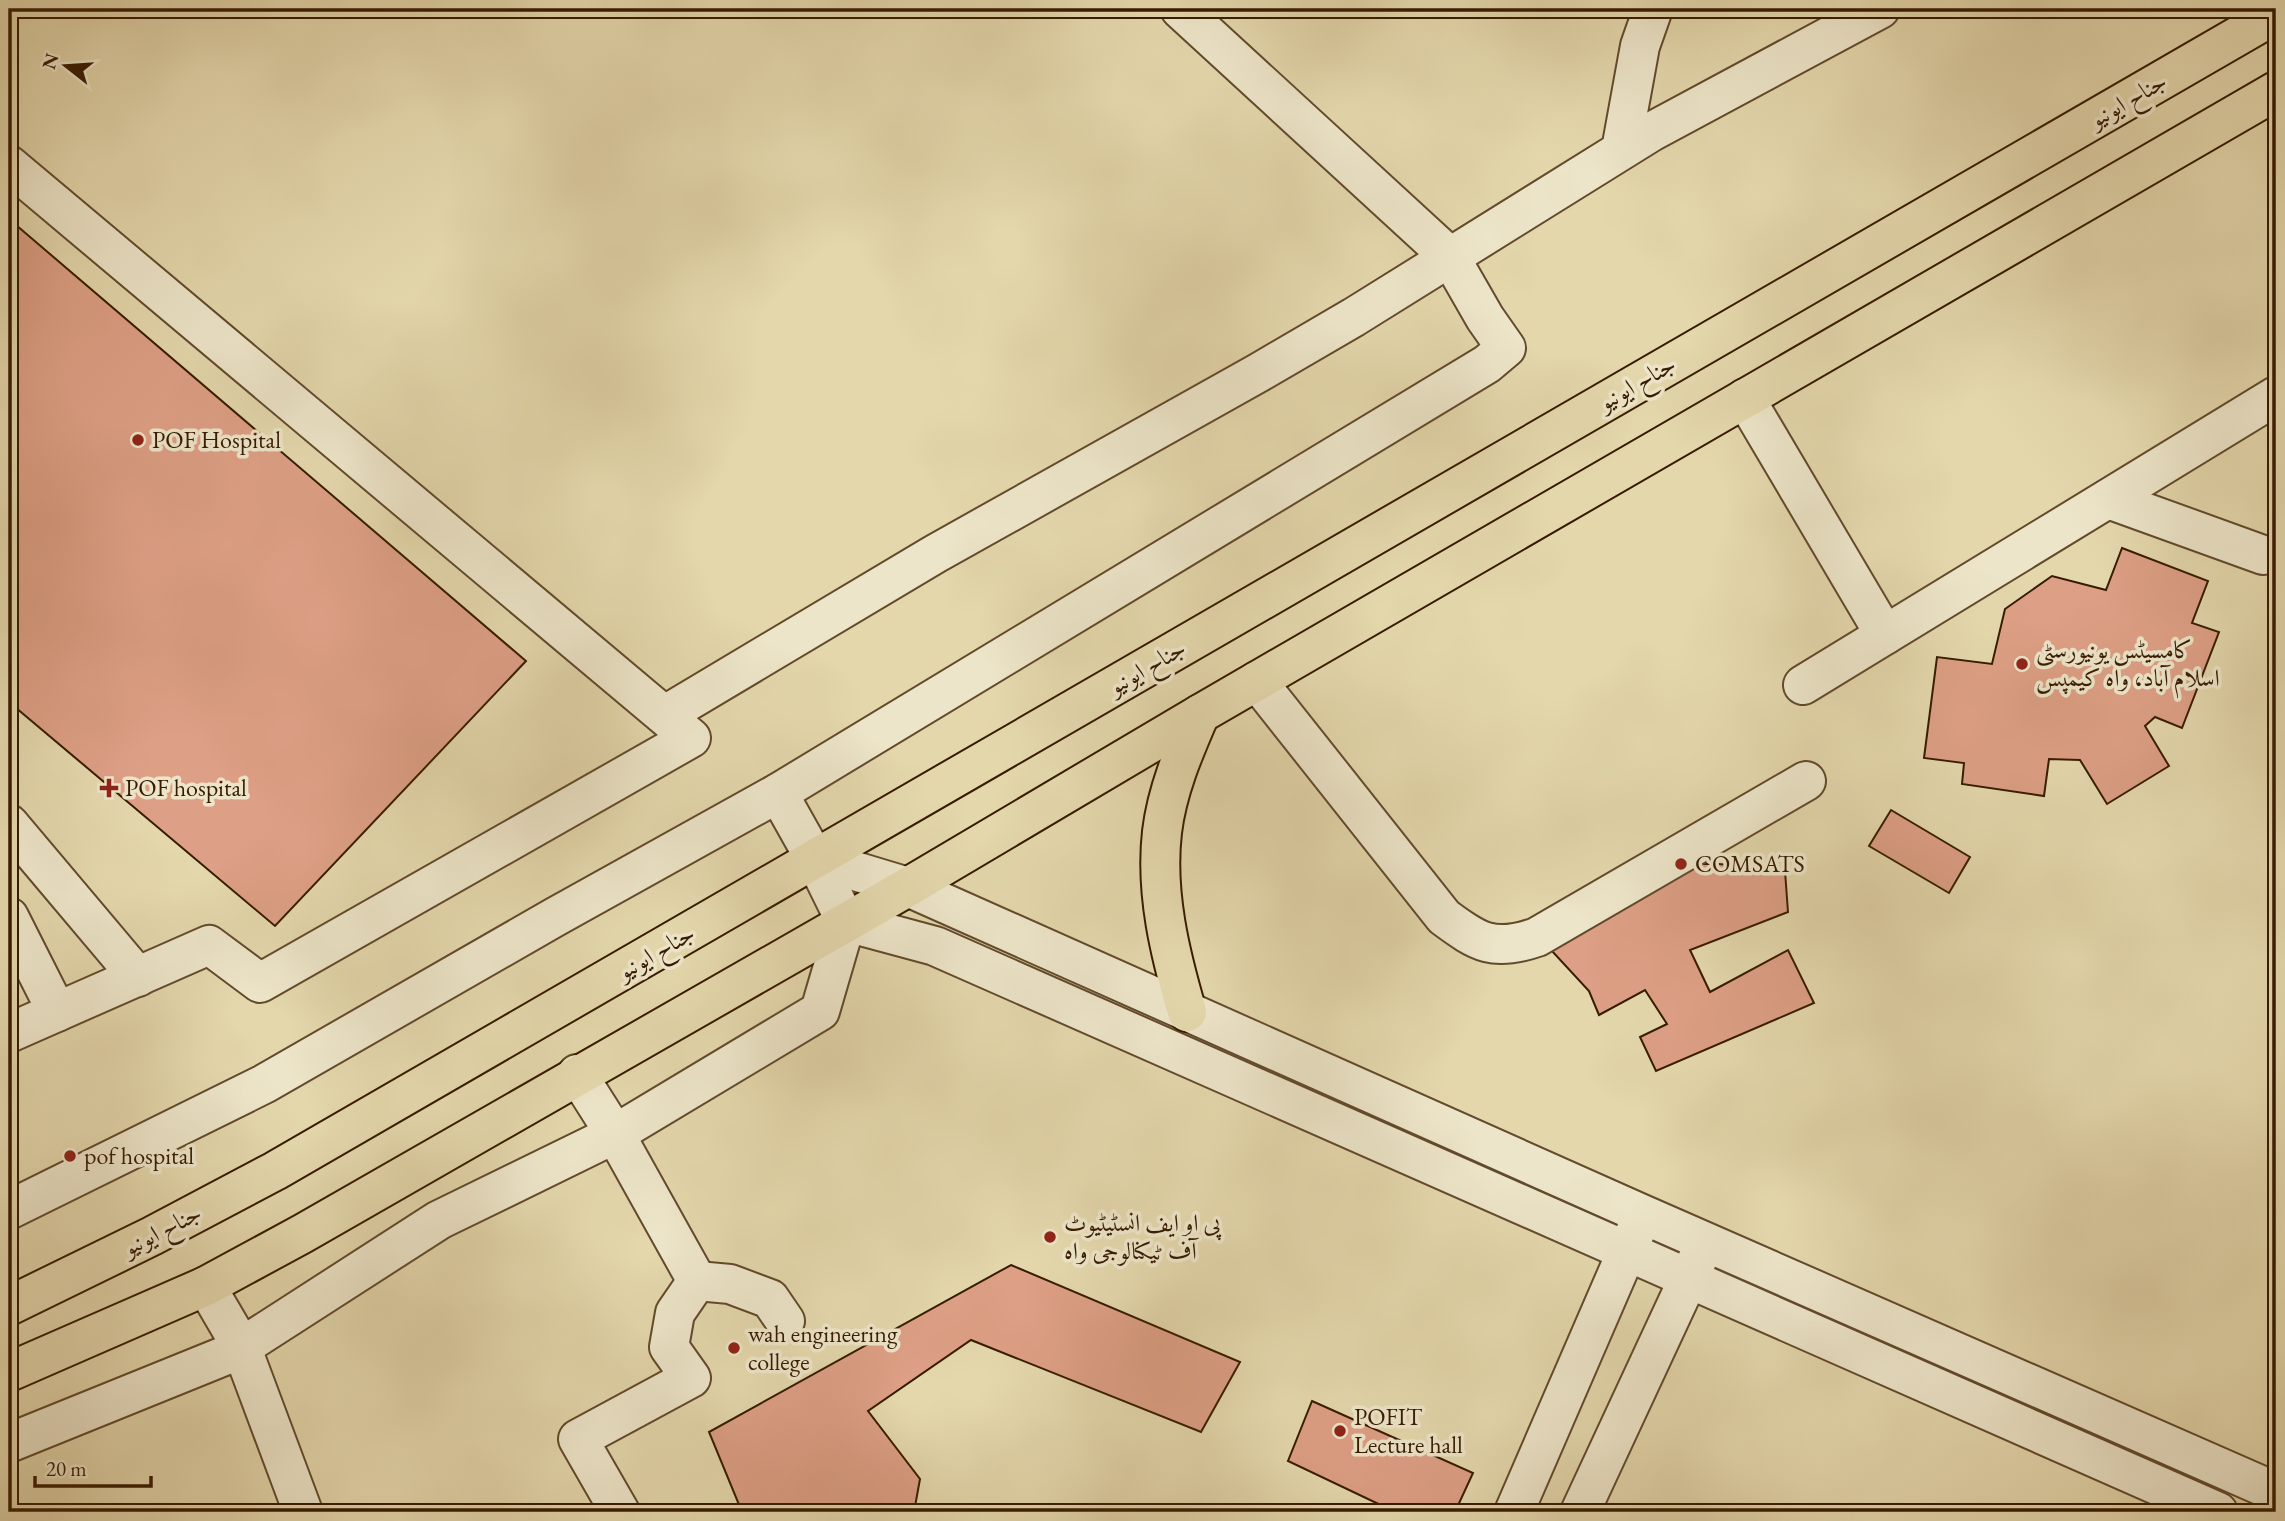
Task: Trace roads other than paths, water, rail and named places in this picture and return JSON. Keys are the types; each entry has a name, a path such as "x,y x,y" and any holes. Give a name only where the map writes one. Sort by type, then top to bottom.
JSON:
{"main road":[{"name":"جناح ایونیو","path":"9,1306 152,1236 275,1171 2276,14"},
{"path":"9,1372 206,1286 302,1234 577,1074 908,887 1200,714 2276,91"},
{"path":"1187,1012 1172,958 1162,899 1162,831 1179,761 1200,714"}],"street":[{"path":"9,1210 264,1084 567,910 778,793 1487,364 1506,348 1485,318 1450,257 1180,9"},
{"path":"1621,150 1640,46 1653,9"},
{"path":"665,715 935,554 1258,373 1651,132 1880,9"},
{"path":"9,165 691,738 260,983 209,945 9,1033"},
{"path":"1803,685 2276,396"},
{"path":"1745,398 1885,635"},
{"path":"2108,499 2263,555"},
{"path":"1257,681 1444,916 1467,934 1494,944 1513,945 1537,937 1806,781"},
{"path":"9,1443 234,1352 439,1220 615,1134 820,1011 846,922 778,793"},
{"path":"9,824 138,976"},
{"path":"815,859 908,887 1642,1214 2276,1492"},
{"path":"9,917 57,1012"},
{"path":"846,922 935,946 2218,1512"},
{"path":"1171,1051 1187,1012"},
{"path":"577,1074 615,1134 697,1281"},
{"path":"1514,1512 1642,1214"},
{"path":"1580,1512 1690,1280 1705,1241"},
{"path":"697,1281 730,1284 770,1299 785,1321"},
{"path":"620,1512 578,1439 691,1378 669,1347 675,1313 697,1281"},
{"path":"206,1286 241,1346 303,1512"}],"place":[{"name":"POF Hospital","path":"138,440"},
{"name":"کامسیٹس یونیورسٹی اسلام آباد، واہ کیمپس","path":"2022,664"},
{"name":"POF hospital","path":"109,788"},
{"name":"COMSATS","path":"1681,864"},
{"name":"pof hospital","path":"70,1156"},
{"name":"پی او ایف انسٹیٹیوٹ آف ٹیکنالوجی واہ","path":"1050,1237"},
{"name":"wah engineering college","path":"734,1348"},
{"name":"POFIT Lecture hall","path":"1340,1431"}]}
